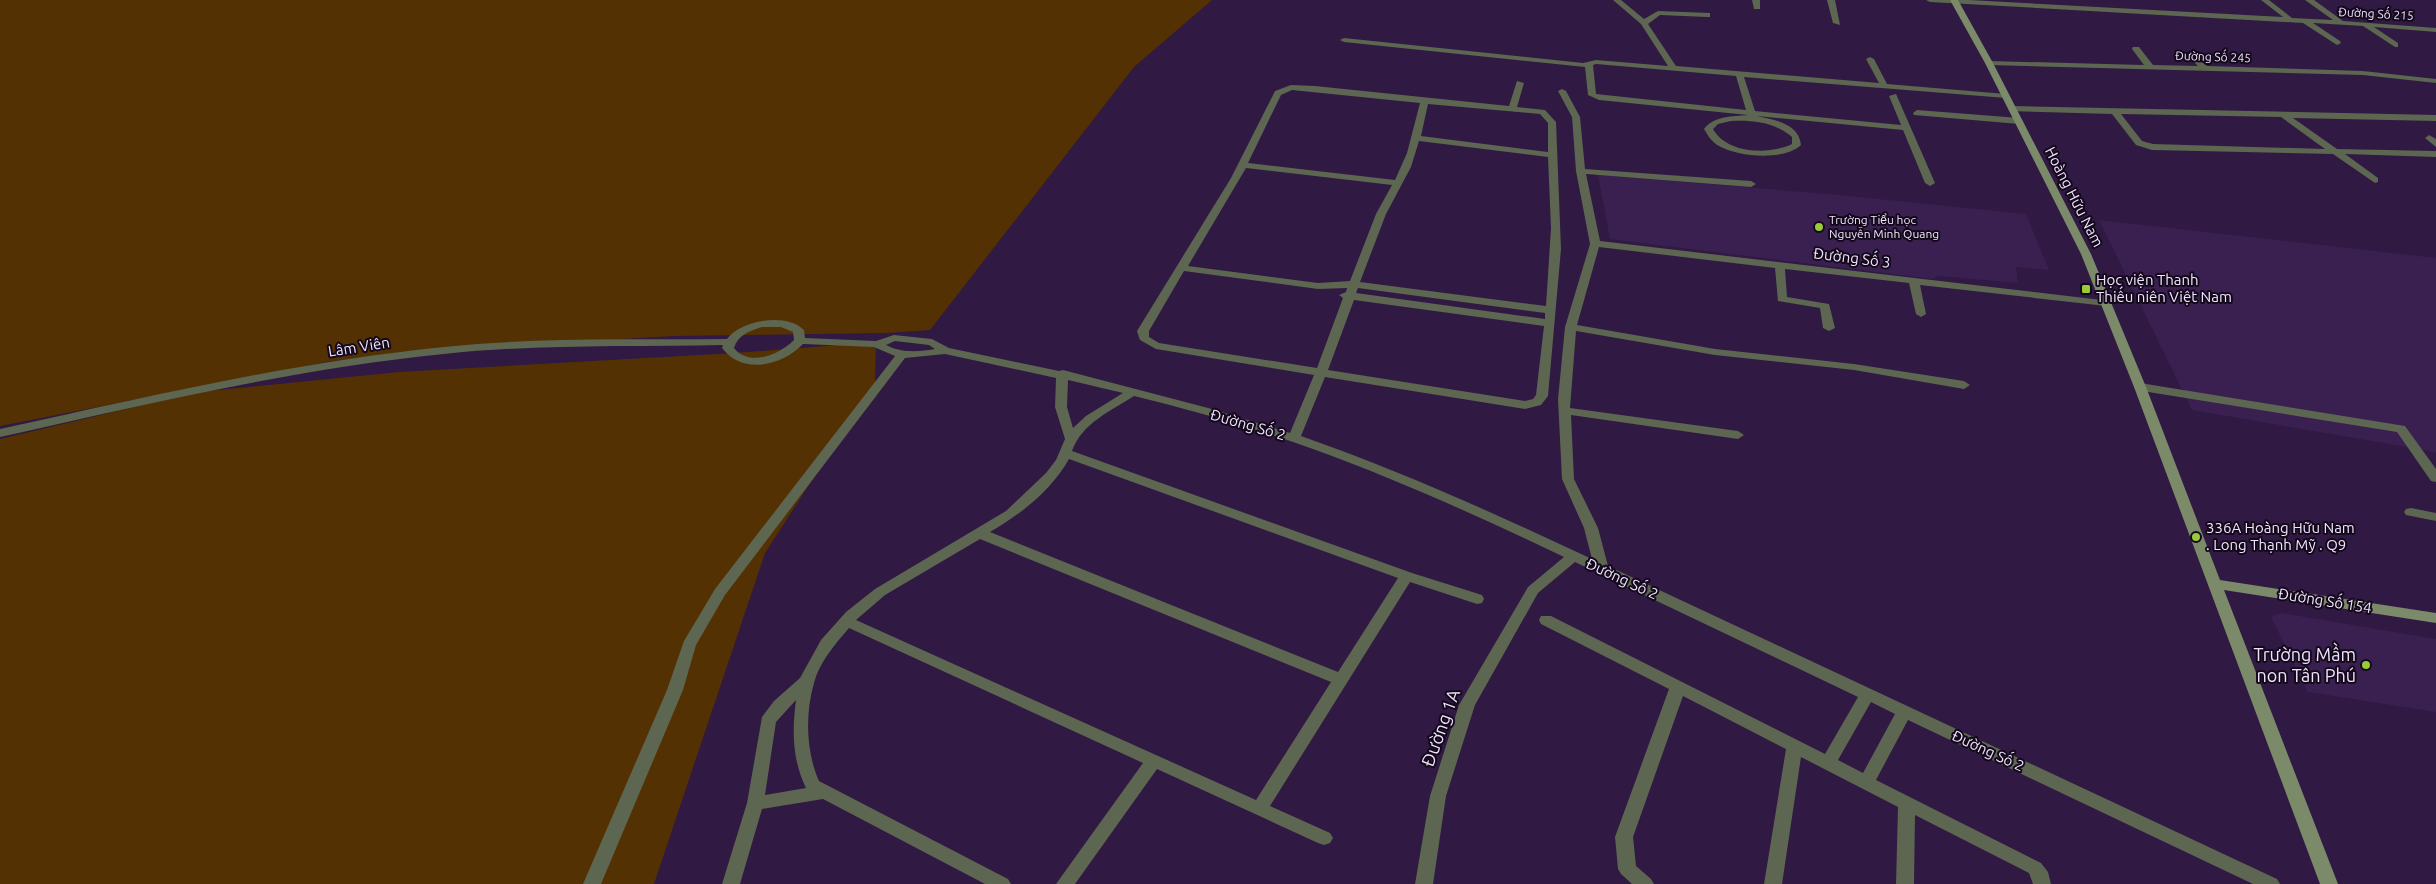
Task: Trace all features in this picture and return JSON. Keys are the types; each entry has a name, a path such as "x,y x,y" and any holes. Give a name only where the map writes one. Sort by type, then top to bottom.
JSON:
{"main road":[{"name":"Hoàng Hữu Nam","path":"1954,1 1989,63 2086,254 2140,387 2329,884"},
{"name":"Đường Số 154","path":"2215,584 2436,618"}],"street":[{"path":"1617,0 1644,23 1654,41 1674,68"},
{"path":"1831,0 1837,23"},
{"name":"Đường Số 215","path":"1930,0 2365,24 2436,30"},
{"path":"2265,0 2292,21"},
{"path":"2309,0 2342,23"},
{"path":"1644,23 1658,14 1707,15"},
{"path":"2306,22 2337,44"},
{"path":"2365,24 2395,45"},
{"path":"1344,40 1583,65 1674,68 2006,96"},
{"path":"2136,49 2150,67"},
{"path":"2191,54 2204,68"},
{"path":"1870,60 1884,86"},
{"name":"Đường Số 245","path":"1989,63 2363,73 2436,81"},
{"path":"1589,64 1592,95 1596,97 1752,115 1905,128"},
{"path":"1740,74 1752,115"},
{"path":"1512,109 1520,83"},
{"path":"1291,87 1425,101 1542,112 1552,122 1556,227 1542,396 1536,402 1524,405 1156,346 1144,338 1143,331 1243,164 1278,93 1291,87"},
{"path":"1562,92 1576,117 1581,171 1595,244 1570,327 1564,399 1568,479 1591,528 1602,570"},
{"path":"1893,96 1930,183"},
{"path":"1294,438 1382,213 1408,161 1425,101"},
{"path":"2012,108 2436,118"},
{"path":"2114,110 2139,143 2152,147 2435,155"},
{"path":"1917,113 2019,121"},
{"path":"2282,114 2375,180"},
{"path":"1752,115 1792,131 1796,136 1797,145 1785,151 1752,152 1730,147 1709,134 1710,125 1714,122 1752,115"},
{"path":"1415,138 1552,155"},
{"path":"1243,164 1397,183"},
{"path":"1581,171 1751,184"},
{"name":"Đường Số 3","path":"1595,244 2106,303"},
{"path":"1780,265 1782,299 1825,306 1829,328"},
{"path":"1182,268 1318,286 1355,284 1550,310"},
{"path":"1914,280 1921,314"},
{"path":"1318,286 1350,297 1548,323"},
{"path":"773,323 792,326 801,335 796,347 784,355 756,361 736,357 728,348 729,342 734,336 751,326 773,323"},
{"path":"1570,327 1716,352 1854,367 1964,385"},
{"path":"800,341 877,344 894,338 906,338 932,342 945,351"},
{"name":"Lâm Viên","path":"0,433 152,398 388,357 494,348 729,342"},
{"path":"877,344 886,351 903,354 921,355 945,351"},
{"name":"Đường Số 2","path":"945,351 1063,374 1133,392 1294,438 1390,473 1474,509 2270,884"},
{"path":"592,884 675,690 689,645 720,592 903,354"},
{"path":"1063,374 1060,387 1061,416 1071,439"},
{"path":"2140,387 2400,429 2436,478"},
{"path":"1002,884 813,786 802,762 799,728 806,682 826,644 846,621 880,592 1011,514 1030,499 1052,475 1065,454 1071,439 1088,422 1133,392"},
{"path":"1565,412 1738,435"},
{"path":"1065,454 1407,576 1477,599"},
{"path":"2411,512 2436,517"},
{"path":"979,533 1341,680"},
{"name":"Đường 1A","path":"1424,884 1438,796 1467,705 1533,590 1573,557"},
{"path":"1259,809 1407,576"},
{"path":"1546,620 2035,868 2039,872 2042,884"},
{"path":"846,621 1324,838"},
{"path":"731,884 755,803 768,721 780,705 806,682"},
{"path":"1645,884 1627,869 1624,837 1678,687"},
{"path":"1828,762 1868,695"},
{"path":"1867,782 1904,712"},
{"path":"1773,884 1795,745"},
{"path":"1065,884 1154,761"},
{"path":"755,803 823,792"},
{"path":"1905,884 1907,802"}],"shaded area":[{"path":"0,0 1212,0 1134,67 930,330 886,333 674,336 404,352 327,362 0,426"},
{"name":"Trường Tiểu học Nguyễn Minh Quang","path":"1598,175 1839,195 2026,214 2049,270 2016,267 2018,283 1939,276 1933,279 1610,239"},
{"path":"2099,220 2436,258 2436,452 2192,410"},
{"path":"876,342 875,383 765,553 654,884 0,884 0,439 198,392 399,372 735,353"},
{"name":"Trường Mầm non Tân Phú","path":"2281,613 2436,639 2436,712 2308,692 2271,617"}],"place":[{"name":"Trường Tiểu học Nguyễn Minh Quang","path":"1819,227"},
{"name":"Học viện Thanh Thiếu niên Việt Nam","path":"2086,289"},
{"name":"336A Hoàng Hữu Nam . Long Thạnh Mỹ . Q9","path":"2196,537"},
{"name":"Trường Mầm non Tân Phú","path":"2366,665"}]}
